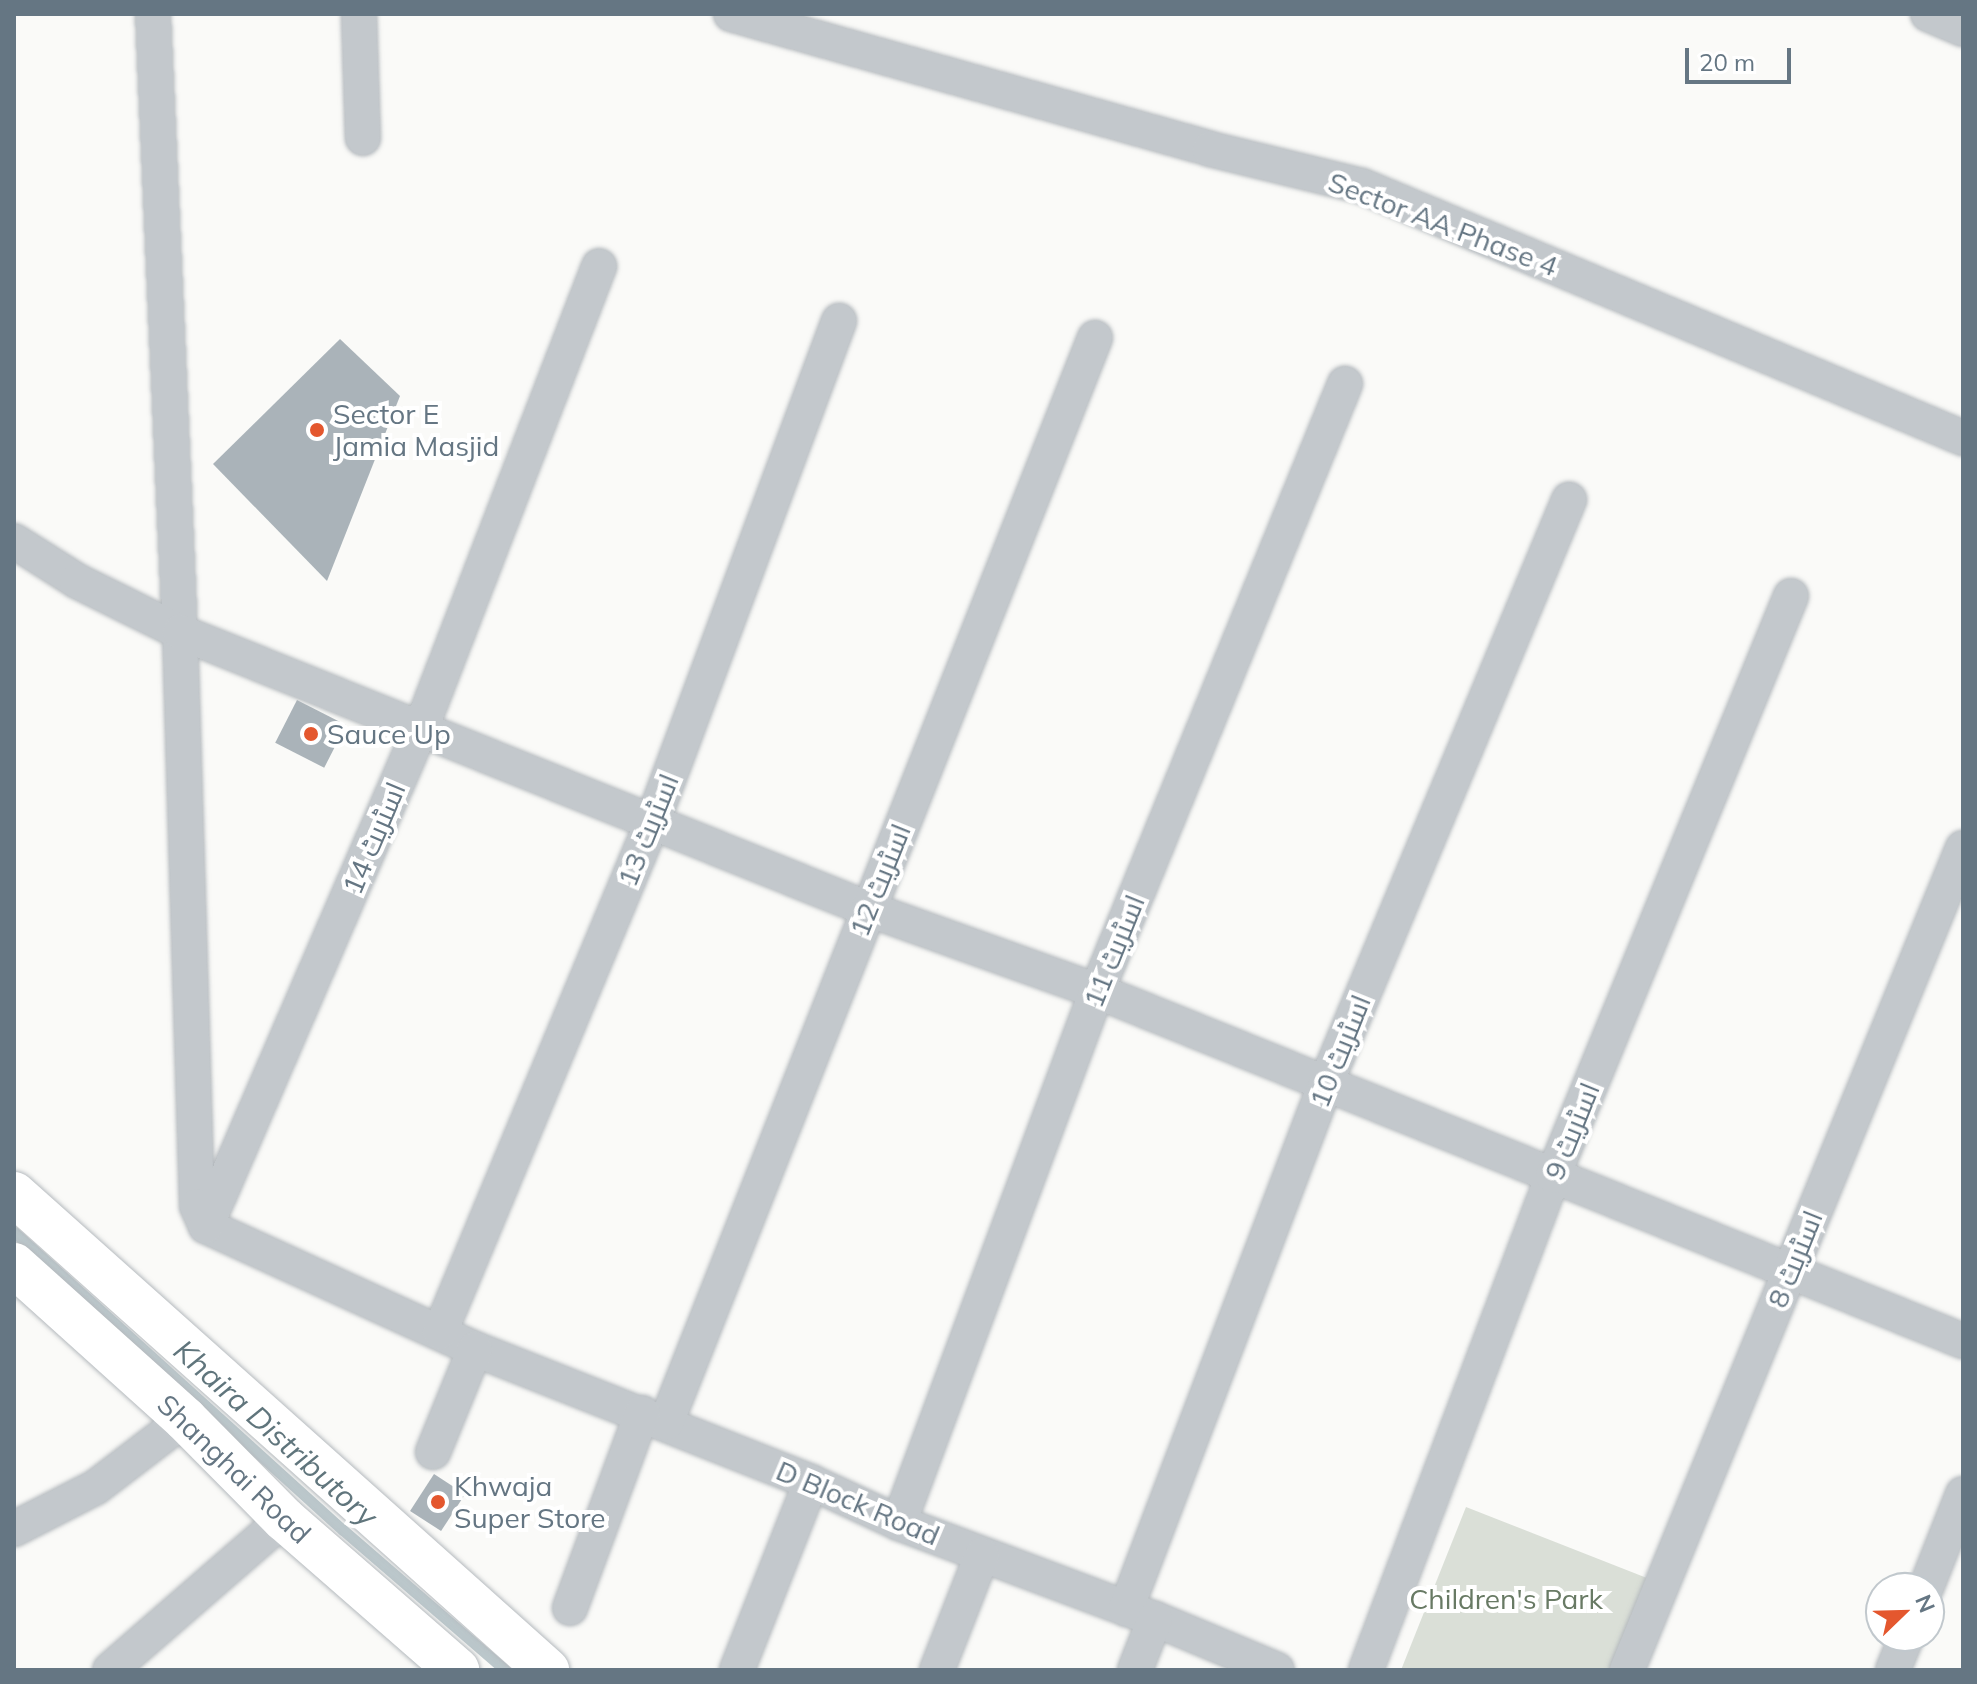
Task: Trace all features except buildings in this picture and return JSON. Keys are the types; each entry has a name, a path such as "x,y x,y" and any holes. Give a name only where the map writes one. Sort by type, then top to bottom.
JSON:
{"main road":[{"name":"Shanghai Road","path":"14,1194 180,1386 284,1519 367,1552 457,1670"},
{"name":"Shanghai Road","path":"14,1265 180,1386 367,1552 547,1670"}],"street":[{"path":"153,14 180,632 197,1206 206,1226"},
{"path":"359,14 363,138"},
{"name":"Sector AA Phase 4","path":"731,14 767,18 1210,149 1362,186 1963,438"},
{"path":"1928,14 1963,29"},
{"name":"اسٹریٹ 14","path":"206,1226 421,728 599,266"},
{"name":"اسٹریٹ 13","path":"440,1332 652,823 839,321"},
{"name":"اسٹریٹ 12","path":"570,1608 654,1418 868,909 1095,338"},
{"name":"اسٹریٹ 11","path":"899,1523 1097,991 1345,384"},
{"name":"اسٹریٹ 10","path":"1135,1670 1141,1614 1326,1083 1569,500"},
{"path":"14,541 77,581 180,632 868,909 1097,991 1963,1341"},
{"name":"اسٹریٹ 9","path":"1366,1670 1553,1176 1791,596"},
{"name":"اسٹریٹ 8","path":"1627,1670 1963,848"},
{"name":"D Block Road","path":"206,1226 475,1349 811,1482 899,1523 1141,1614 1277,1670"},
{"path":"433,1452 475,1349"},
{"path":"14,1529 96,1487 180,1386"},
{"path":"737,1670 811,1482"},
{"path":"1932,1572 1963,1494"},
{"path":"110,1670 284,1519"},
{"path":"937,1670 982,1555"}],"green space":[{"name":"Children's Park","path":"1466,1507 1652,1580 1616,1670 1401,1670"}],"waterway":[{"name":"Khaira Distributory","path":"14,1232 343,1530 505,1670"}],"place":[{"name":"Sector E Jamia Masjid","path":"317,430"},
{"name":"Sauce Up","path":"311,734"},
{"name":"Khwaja Super Store","path":"438,1502"}]}
